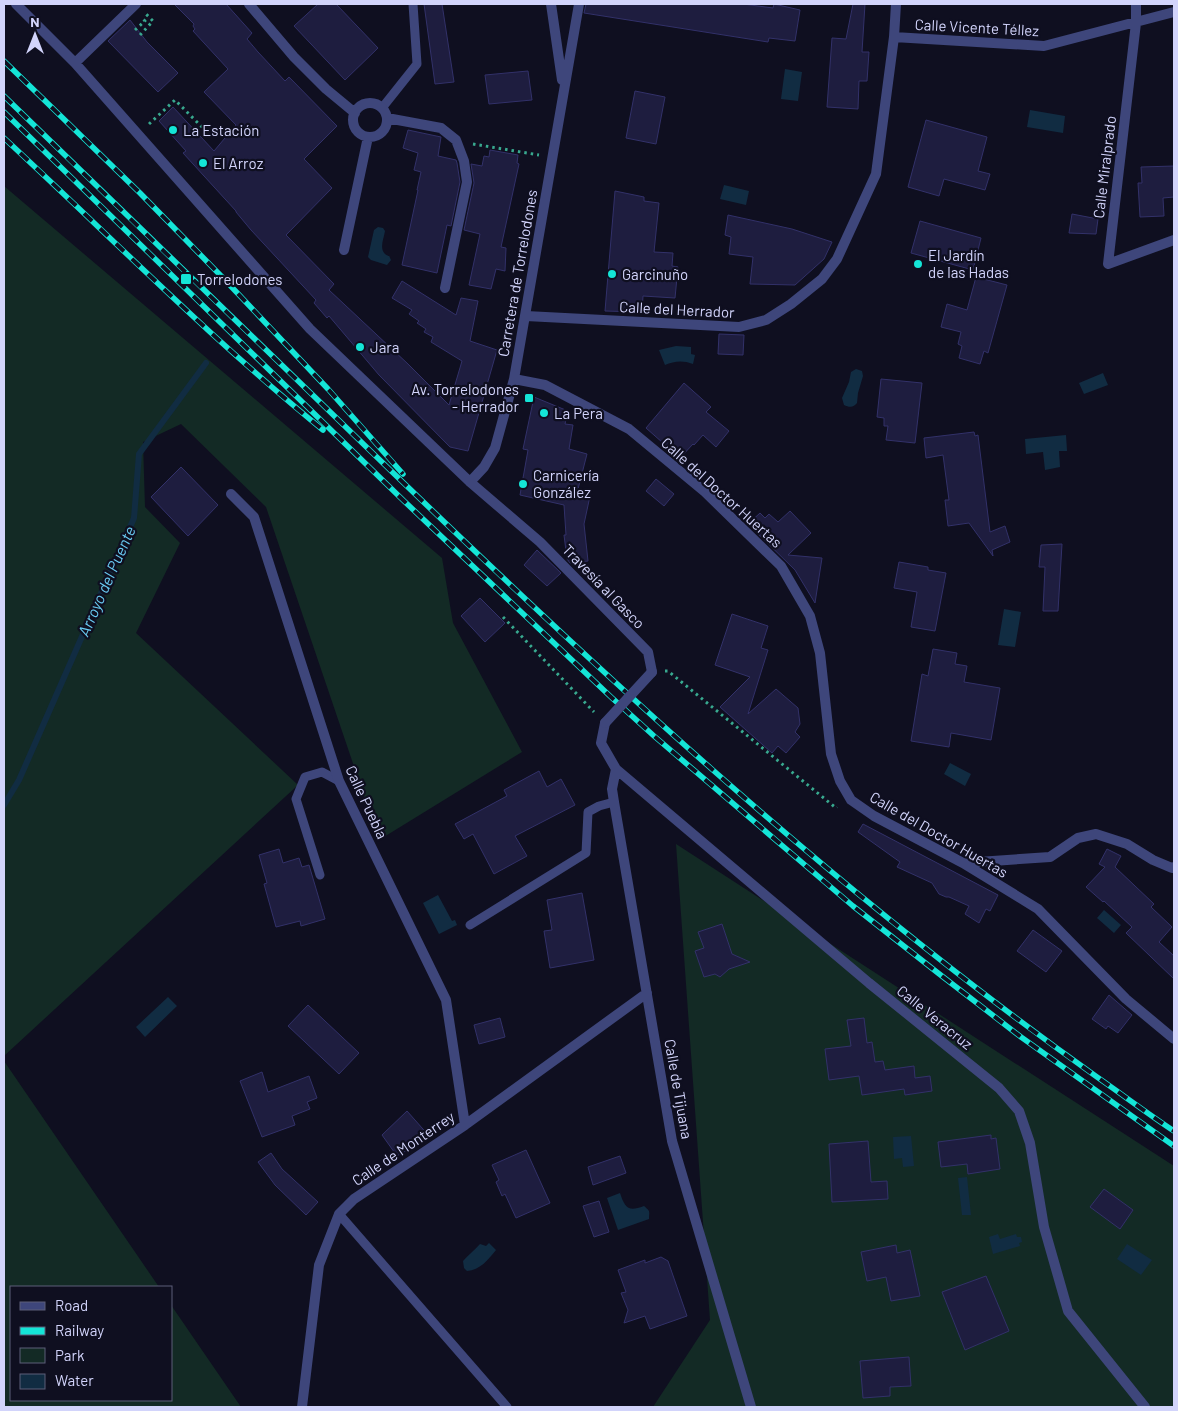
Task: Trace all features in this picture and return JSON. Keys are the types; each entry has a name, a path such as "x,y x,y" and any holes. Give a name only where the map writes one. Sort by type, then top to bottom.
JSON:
{"street":[{"name":"Travesía al Gasco","path":"16,4 75,63 310,329 470,482 540,542 648,652 652,672"},
{"path":"249,4 294,57 326,89 355,113"},
{"path":"551,4 563,89"},
{"name":"Carretera de Torrelodones","path":"470,482 484,467 494,448 514,378 578,4"},
{"name":"Calle del Herrador","path":"526,316 739,327 766,320 791,304 822,280 837,260 876,174 894,37 896,4"},
{"name":"Calle Miralprado","path":"1136,4 1136,23 1108,264 1174,240"},
{"path":"75,63 138,6"},
{"name":"Calle Vicente Téllez","path":"894,37 1044,46 1174,12"},
{"path":"367,104 375,104 382,108 387,118 386,126 382,132 368,137 358,131 353,121 355,113 360,107 367,104"},
{"path":"387,118 441,128 456,140 464,161 467,182 445,288"},
{"path":"344,250 368,137"},
{"name":"Calle del Doctor Huertas","path":"514,378 545,385 629,429 705,492 781,566 810,616 820,653 831,754 840,781 852,800 874,816 963,863 1038,909 1126,999 1174,1039"},
{"name":"Calle Puebla","path":"231,494 254,517 339,781 446,1000 465,1125"},
{"path":"605,724 652,672"},
{"name":"Calle Veracruz","path":"605,724 601,743 616,769 868,983 999,1088 1018,1111 1030,1143 1044,1228 1068,1311 1145,1407"},
{"name":"Calle de Tijuana","path":"616,769 612,789 672,1141 751,1407"},
{"path":"963,863 1050,857 1078,838 1096,834 1127,844 1173,871"},
{"name":"Calle de Monterrey","path":"302,1407 319,1265 339,1214 354,1199 465,1125 647,993"}],"lane":[{"path":"382,108 417,64 413,4"},
{"path":"320,875 296,799 306,777 322,772 339,781"},
{"path":"470,925 586,853 588,812 599,806 614,802"},
{"path":"339,1214 507,1407"}],"path":[{"path":"138,6 153,21 140,35"},
{"path":"138,134 175,100 212,137"},
{"path":"456,140 551,158"},
{"path":"503,617 605,724"},
{"path":"652,672 668,671 836,808 852,800"}],"green space":[{"path":"4,186 442,558 453,623 522,752 379,840 266,507 181,424 143,442 145,507 180,543 136,633 298,785 4,1056"},
{"path":"676,844 1174,1166 1174,1407 653,1407 710,1320"},
{"path":"4,1061 158,1286 10,1286 10,1401 172,1401 172,1306 241,1407 4,1407"}],"water":[{"path":"785,69 802,72 798,101 781,99"},
{"path":"1030,110 1065,116 1063,133 1027,127"},
{"path":"724,185 749,191 746,205 720,199"},
{"path":"378,227 383,228 385,231 382,249 391,260 387,265 371,260 368,257 374,230"},
{"path":"676,346 691,347 691,354 695,355 693,364 679,362 665,365 659,350"},
{"path":"856,369 862,371 863,376 857,403 848,407 844,405 842,398 851,372"},
{"path":"1103,373 1108,385 1084,394 1079,383"},
{"path":"1066,435 1067,451 1059,451 1060,467 1045,470 1043,452 1026,454 1025,439"},
{"path":"1004,609 1021,612 1015,647 998,645"},
{"path":"950,763 971,774 965,786 944,774"},
{"path":"438,895 452,921 455,920 457,925 439,934 423,903"},
{"path":"1104,910 1121,925 1114,933 1097,918"},
{"path":"168,997 177,1006 145,1037 136,1027"},
{"path":"911,1136 914,1166 903,1167 902,1158 894,1159 893,1137"},
{"path":"967,1177 971,1215 962,1215 958,1178"},
{"path":"620,1193 628,1207 634,1209 644,1206 649,1212 649,1219 618,1230 607,1198"},
{"path":"998,1234 1000,1239 1016,1234 1017,1237 1021,1237 1022,1242 1019,1243 1020,1246 993,1254 989,1237"},
{"path":"489,1243 496,1250 480,1267 467,1271 464,1268 463,1261 480,1244 486,1246"},
{"path":"1127,1244 1152,1260 1141,1275 1117,1259"}],"building":[{"path":"174,4 226,4 252,33 247,39 258,52 285,81 289,77 337,126 304,159 332,188 286,235 334,284 329,290 449,405 462,361 431,342 433,337 424,332 426,329 409,314 412,310 392,298 402,281 456,315 461,298 478,301 470,341 497,350 468,451 450,447 379,375 329,316 327,318 314,303 316,300 183,153 186,151 159,121 173,107 214,151 236,125 204,92 228,69 193,31 195,29 194,24"},
{"path":"318,4 336,4 378,48 345,80 294,26"},
{"path":"424,4 442,4 454,82 435,84"},
{"path":"586,4 743,4 773,8 774,4 800,10 795,41 769,38 768,42 584,13"},
{"path":"853,4 865,4 862,52 869,52 867,81 859,81 858,109 827,107 832,38 846,39"},
{"path":"130,20 147,42 178,73 158,92 108,41"},
{"path":"528,71 532,100 489,104 485,75"},
{"path":"635,91 665,97 656,144 626,138"},
{"path":"926,120 987,137 978,171 990,174 985,190 944,179 939,196 908,187"},
{"path":"408,130 441,137 438,156 456,160 457,163 460,182 451,226 447,225 437,273 402,265 421,172 414,170 418,153 403,148"},
{"path":"490,150 518,155 517,163 519,164 501,247 506,248 505,271 496,269 491,289 469,285 480,234 464,230 474,183 471,164 482,166 484,156 489,157"},
{"path":"1174,166 1174,197 1163,198 1164,216 1140,217 1138,183 1142,183 1141,167"},
{"path":"615,191 644,197 644,201 659,203 654,252 673,253 672,266 678,267 675,298 643,296 642,312 605,311"},
{"path":"1072,214 1098,219 1096,234 1069,233"},
{"path":"728,215 792,229 832,242 824,259 795,285 750,284 753,257 729,254 731,237 725,235"},
{"path":"920,221 981,238 973,270 911,253"},
{"path":"976,277 1007,285 988,353 984,351 980,364 959,358 962,346 958,344 961,332 941,327 947,304 967,310"},
{"path":"719,334 744,335 743,355 718,354"},
{"path":"881,379 922,383 915,443 886,440 888,426 884,426 884,418 877,417"},
{"path":"684,383 711,407 706,412 729,431 716,447 703,435 680,458 646,428"},
{"path":"534,397 568,411 565,424 573,425 569,449 587,454 577,493 590,496 584,524 588,561 570,563 567,559 564,535 566,535 564,505 520,495 528,450 523,449"},
{"path":"974,432 975,436 978,435 990,532 1005,526 1010,542 992,550 993,556 969,523 948,526 945,500 949,500 943,455 926,458 924,438"},
{"path":"181,467 218,505 188,536 151,497"},
{"path":"656,479 674,494 664,506 646,491"},
{"path":"790,511 811,533 788,555 822,558 815,603 795,570 748,524 760,513 765,518 769,514 778,522"},
{"path":"1062,544 1058,611 1043,611 1045,567 1039,567 1041,545"},
{"path":"537,550 561,573 547,586 524,565"},
{"path":"899,562 928,567 928,570 946,573 935,631 911,627 917,592 894,588"},
{"path":"480,598 505,623 485,642 461,616"},
{"path":"732,614 768,626 761,648 768,650 748,714 776,689 798,708 800,724 795,732 800,737 786,753 778,746 772,753 720,707 750,677 715,665"},
{"path":"933,649 957,653 955,664 967,666 964,682 1000,688 991,740 951,733 949,747 911,741 922,674 928,676"},
{"path":"539,771 547,787 561,779 575,805 515,836 527,856 494,874 473,834 464,839 455,824 507,796 504,790"},
{"path":"863,824 998,895 990,911 986,909 979,923 965,914 969,906 939,894 932,883 897,867 900,862 858,832"},
{"path":"279,849 283,863 299,858 302,867 309,865 325,919 301,926 300,921 276,927 264,884 267,883 259,855"},
{"path":"1107,849 1121,856 1115,867 1154,904 1151,907 1172,927 1159,942 1174,956 1174,979 1126,933 1132,927 1086,887 1105,867 1099,864"},
{"path":"582,893 594,960 550,968 544,931 552,930 547,900"},
{"path":"722,924 732,954 750,962 729,969 720,977 715,974 704,977 695,951 704,948 698,932"},
{"path":"1033,930 1062,951 1046,972 1017,951"},
{"path":"1109,995 1132,1015 1118,1033 1108,1026 1106,1029 1092,1019"},
{"path":"308,1005 359,1053 339,1074 288,1026"},
{"path":"500,1018 505,1037 479,1044 474,1025"},
{"path":"864,1018 867,1043 872,1042 875,1062 883,1061 885,1070 914,1066 915,1078 930,1076 932,1091 905,1095 904,1089 862,1095 859,1076 829,1080 825,1049 851,1046 847,1020"},
{"path":"262,1072 268,1092 309,1076 317,1098 307,1102 310,1109 292,1116 295,1125 262,1137 240,1081"},
{"path":"407,1111 430,1137 397,1156 382,1135"},
{"path":"991,1135 991,1139 996,1138 1000,1169 968,1174 967,1164 941,1167 938,1142"},
{"path":"868,1141 871,1182 887,1181 888,1199 832,1202 829,1144"},
{"path":"526,1150 550,1203 516,1218 505,1194 502,1196 496,1182 499,1180 492,1165"},
{"path":"271,1153 282,1169 318,1202 306,1215 275,1185 258,1162"},
{"path":"620,1156 626,1173 593,1185 588,1167"},
{"path":"1104,1189 1133,1210 1120,1229 1090,1207"},
{"path":"599,1201 609,1232 594,1237 583,1206"},
{"path":"896,1245 897,1253 910,1250 920,1296 891,1301 886,1277 867,1281 861,1252"},
{"path":"661,1257 668,1261 687,1316 650,1329 645,1316 624,1323 628,1310 621,1293 626,1292 618,1270 645,1260 645,1263"},
{"path":"986,1276 1009,1331 965,1350 942,1292"},
{"path":"909,1357 911,1386 890,1387 890,1396 863,1398 860,1361"}],"waterway":[{"name":"Arroyo del Puente","path":"4,805 19,780 134,518 139,454 206,363"}],"railway":[{"path":"4,61 140,193 225,280 328,389 403,474"},
{"path":"4,96 442,520 713,770 901,929 998,1004 1174,1131"},
{"path":"4,112 404,501 654,736 853,906 1021,1037 1174,1146"},
{"path":"4,138 241,360 323,430"}],"place":[{"name":"La Estación","path":"173,130"},
{"name":"El Arroz","path":"203,163"},
{"name":"El Jardín de las Hadas","path":"918,264"},
{"name":"Garcinuño","path":"612,274"},
{"name":"Torrelodones","path":"186,279"},
{"name":"Jara","path":"360,347"},
{"name":"Av. Torrelodones - Herrador","path":"529,398"},
{"name":"La Pera","path":"544,413"},
{"name":"Carnicería González","path":"523,484"}]}
